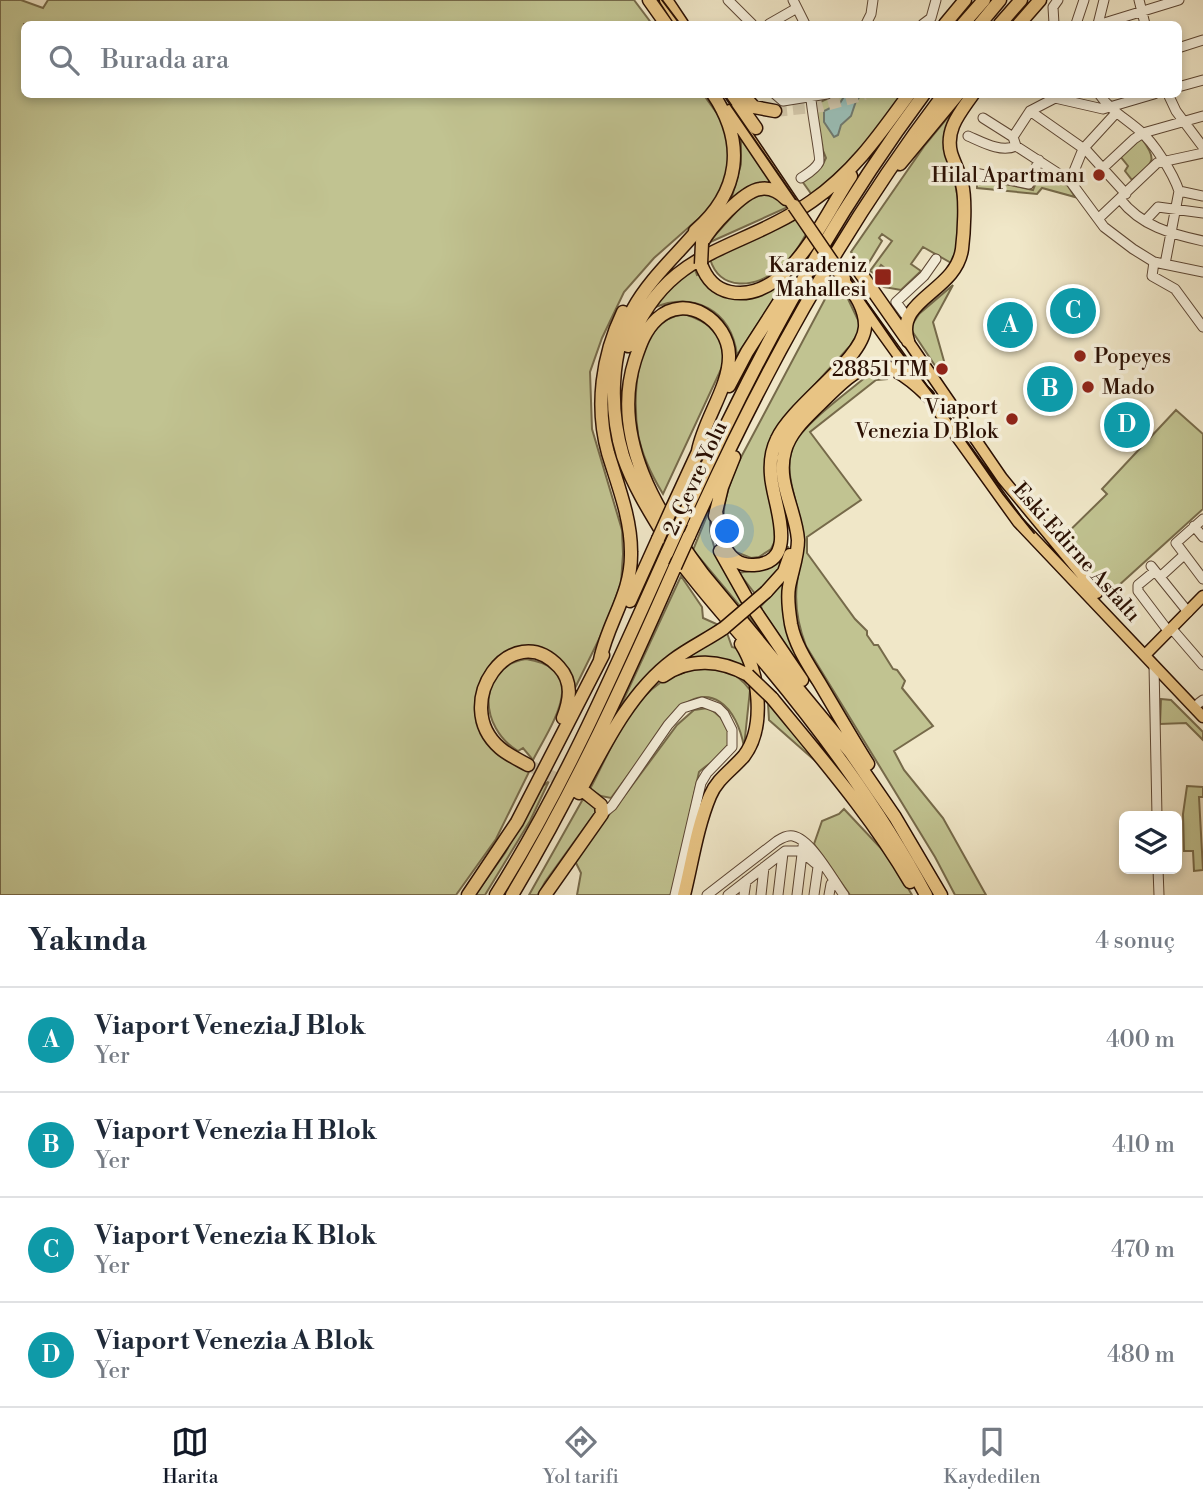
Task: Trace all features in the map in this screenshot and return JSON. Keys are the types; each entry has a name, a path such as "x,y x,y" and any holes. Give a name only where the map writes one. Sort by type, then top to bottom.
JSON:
{"highway":[{"path":"649,0 664,21"},
{"path":"666,0 682,21"},
{"path":"948,21 965,0"},
{"path":"966,21 984,0"},
{"path":"982,21 1000,0"},
{"path":"1003,21 1021,0"},
{"path":"1022,21 1042,0"},
{"path":"1027,21 1042,0"},
{"path":"600,660 602,649 624,598 632,555 629,523 604,437 601,405 605,364 617,326 638,289 659,264 712,215 726,192 734,160 729,124 718,98"},
{"name":"Eski Edirne Asfaltı","path":"719,98 857,297"},
{"path":"735,98 756,128"},
{"path":"746,98 754,107 775,111"},
{"path":"794,206 774,190 762,188 754,190 736,204 711,229 702,243 701,264 713,284 727,292 747,292 777,279 800,257 864,155 906,98"},
{"name":"2. Çevre Yolu","path":"496,895 569,764 761,354 844,211 921,98"},
{"name":"2. Çevre Yolu","path":"512,895 590,752 753,401 817,284 886,175 941,98"},
{"path":"886,175 913,151 955,98"},
{"path":"908,341 904,326 907,317 915,306 946,281 960,257 963,189 951,151 950,134 954,121 970,98"},
{"path":"615,407 621,367 632,333 648,307 668,283 698,258 809,203 834,185 864,155"},
{"path":"468,895 517,822 547,764 600,660 747,352 817,242 844,211"},
{"path":"684,895 710,795 721,778 744,755 752,740 757,693 753,667 742,646 671,548 640,495 623,457 615,407 615,375 627,321 634,307 701,226"},
{"name":"Eski Edirne Asfaltı","path":"857,268 908,341"},
{"path":"716,510 720,536 728,554 734,559 742,564 757,565 771,559 777,552 782,531 771,474 776,440 789,420 859,344 865,324 857,297"},
{"path":"698,451 706,424 728,372 729,348 717,323 701,312 682,309 668,312 656,320 645,336 635,362 628,392 628,416 630,436 639,466 689,554 850,753 895,817 941,895"},
{"path":"895,817 882,788 794,636 789,588 798,539 783,480 784,453 799,426 845,378 866,366 888,367 901,372 928,396"},
{"path":"753,401 751,415 722,487 716,510 716,537 724,561 747,599 833,723 850,753"},
{"path":"528,868 552,842 624,713 643,690 673,661 724,628 778,580 788,561 793,543 794,520"},
{"path":"719,611 771,670 846,765 883,821 926,895"},
{"path":"528,765 494,742 486,730 481,708 483,688 494,668 503,660 523,653 548,658 563,671 568,682 568,705 555,735 547,764"},
{"path":"643,690 669,671 692,663 724,665 748,675 772,698 874,825 918,895"},
{"path":"545,895 602,814 601,805 586,793"}],"main road":[{"name":"Eski Edirne Asfaltı","path":"857,297 990,485 1037,543 1088,594 1091,603 1131,647 1151,657 1202,704"},
{"name":"Eski Edirne Asfaltı","path":"908,341 995,469 1047,535 1203,717"},
{"path":"1037,543 1043,542 1047,535"},
{"path":"1056,563 1062,558 1073,566"},
{"path":"1151,657 1171,631 1202,599"}],"street":[{"path":"728,0 749,21"},
{"path":"868,21 873,0"},
{"path":"926,21 936,0"},
{"path":"1054,21 1052,11 1058,0"},
{"path":"1077,21 1084,0"},
{"path":"1100,21 1104,0"},
{"path":"1139,0 1144,21"},
{"path":"1109,21 1179,0"},
{"path":"773,21 795,4 804,21"},
{"path":"1182,47 1203,40"},
{"path":"1182,87 1203,80"},
{"path":"780,98 783,101 811,98 814,133 820,156 819,163 801,178"},
{"path":"968,136 1008,149 1030,111 1054,98"},
{"path":"1065,98 1112,111"},
{"path":"1101,98 1112,111 1143,133 1179,191 1165,264"},
{"path":"1070,181 1083,149 1112,111 1144,98"},
{"path":"1170,98 1183,121 1203,147"},
{"path":"1030,111 1083,149 1104,168 1133,213 1171,233 1203,241"},
{"path":"1104,168 1143,133 1203,116"},
{"path":"983,118 1070,181 1107,231 1154,261 1203,272"},
{"path":"1098,219 1157,163 1203,153"},
{"path":"975,173 1029,184 1039,160"},
{"path":"1179,191 1203,196"},
{"path":"1145,221 1158,207 1203,214"},
{"path":"907,317 896,302 924,276 936,259"},
{"path":"1154,261 1152,276 1175,289 1203,327"},
{"path":"1191,309 1203,309"},
{"path":"1203,519 1176,542 1203,579"},
{"path":"1194,526 1203,537"},
{"path":"1184,555 1155,571 1138,585 1138,591 1203,665"},
{"path":"1155,571 1188,612"},
{"path":"1151,657 1155,696 1157,811"},
{"path":"1155,696 1165,685 1175,686"},
{"path":"602,814 612,806 668,725 683,708 702,702 718,708 729,723 733,743 727,754 707,773 701,783 675,895"},
{"path":"707,895 776,841 794,836 844,895"},
{"path":"728,895 783,853 803,846"},
{"path":"803,846 838,895"},
{"path":"797,895 803,846"},
{"path":"778,895 783,853"},
{"path":"761,895 764,867"},
{"path":"814,895 818,867"},
{"path":"1158,874 1159,895"},
{"path":"744,895 746,881"},
{"path":"830,895 831,884"}],"green space":[{"path":"0,0 21,0 43,8 48,0 634,0 650,21 21,21 21,98 706,98 726,126 730,153 727,177 714,205 654,258 624,292 602,338 590,372 592,429 622,530 621,583 606,625 575,688 568,671 523,648 509,651 496,660 482,679 476,713 483,735 497,752 529,772 496,839 456,895 0,895"},
{"path":"829,98 901,98 856,155 812,195 802,181 822,166 826,158 819,141 816,104"},
{"path":"964,98 956,112 954,178 958,199 959,235 953,264 923,247 911,264 921,271 901,290 884,287 876,282 886,269 881,265 875,274 870,271 892,241 882,234 879,238 882,241 865,269 851,252 925,145"},
{"path":"741,137 774,184 761,183 751,186 731,200 741,164"},
{"path":"1142,139 1152,158 1148,166 1132,180 1125,171 1128,166 1120,156 1137,140"},
{"path":"1041,170 1068,186 1075,197 1042,188 1037,194 977,188 982,179 1033,190"},
{"path":"761,192 779,198 788,207 708,243 744,203"},
{"path":"796,219 806,234 791,257 770,275 740,284 730,282 715,270 710,259"},
{"path":"694,267 697,275 700,274 725,297 785,278 787,280 737,355 727,326 708,308 683,302 653,308 662,296"},
{"path":"833,284 837,284 850,295 848,299 859,322 859,332 850,346 787,415 774,514 775,541 771,549 759,557 751,558 736,552 729,542 724,519 726,496 738,463"},
{"path":"953,285 933,322 944,361 936,367 910,328 919,314"},
{"path":"684,314 702,321 714,331 722,346 723,365 663,494 648,466 638,434 637,381 646,345 655,330 668,320"},
{"path":"867,376 888,379 876,380 810,432 861,500 807,537 807,553 855,619 867,631 874,645 878,645 893,669 897,670 905,681 902,688 933,726 894,751 904,770 943,818 986,895 955,895 935,857 806,646 799,623 796,591 802,536 790,477 790,456 798,437 806,428"},
{"path":"1176,410 1203,434 1203,509 1107,596 1059,541 1107,494 1102,489"},
{"path":"710,508 710,531 716,554 763,634 693,550"},
{"path":"785,546 788,547 777,573 756,595 739,573 769,565"},
{"path":"681,576 702,607 703,618 721,626 615,718"},
{"path":"787,577 784,594 823,697 762,610 761,606"},
{"path":"727,633 732,647 739,649 747,669 680,662"},
{"path":"526,659 546,665 557,674 562,686 556,715 533,760 523,748 518,751 505,741 490,714 491,686 498,674 510,664"},
{"path":"696,668 727,672 739,678 750,690 744,747 735,720 728,709 710,698 699,698 674,713 611,798 601,796 590,789 619,731 637,704 660,683"},
{"path":"1161,699 1171,700 1203,732 1203,740 1186,723 1160,724"},
{"path":"768,703 829,773 769,720"},
{"path":"708,708 724,722 729,741 722,754 699,772 672,895 577,895 581,873 575,861 584,845 677,725 694,710"},
{"path":"549,781 530,821 485,895 475,895 505,853 543,786"},
{"path":"1187,786 1203,787 1203,797 1199,797 1203,870 1194,871 1193,851 1184,851 1183,814"},
{"path":"583,799 595,807 595,813 538,895 529,895"},
{"path":"844,809 891,859 912,895 850,895 814,844 822,821"}],"water":[{"path":"843,98 858,98 851,116 841,125 838,135 834,137 824,122 824,111 840,103"}],"tunnel":[{"path":"775,111 822,106 851,98"},
{"path":"528,765 570,785"}],"tram line":[{"path":"662,0 678,21"},
{"path":"726,98 898,348 1034,533"}],"place":[{"name":"Hilal Apartmanı","path":"1099,175"},
{"name":"Karadeniz Mahallesi","path":"883,277"},
{"name":"Viaport Venezia K Blok","path":"1073,311"},
{"name":"Viaport Venezia J Blok","path":"1010,325"},
{"name":"Popeyes","path":"1080,356"},
{"name":"28851 TM","path":"942,369"},
{"name":"Mado","path":"1088,387"},
{"name":"Viaport Venezia H Blok","path":"1050,389"},
{"name":"Viaport Venezia D Blok","path":"1012,419"},
{"name":"Viaport Venezia A Blok","path":"1127,425"}]}
